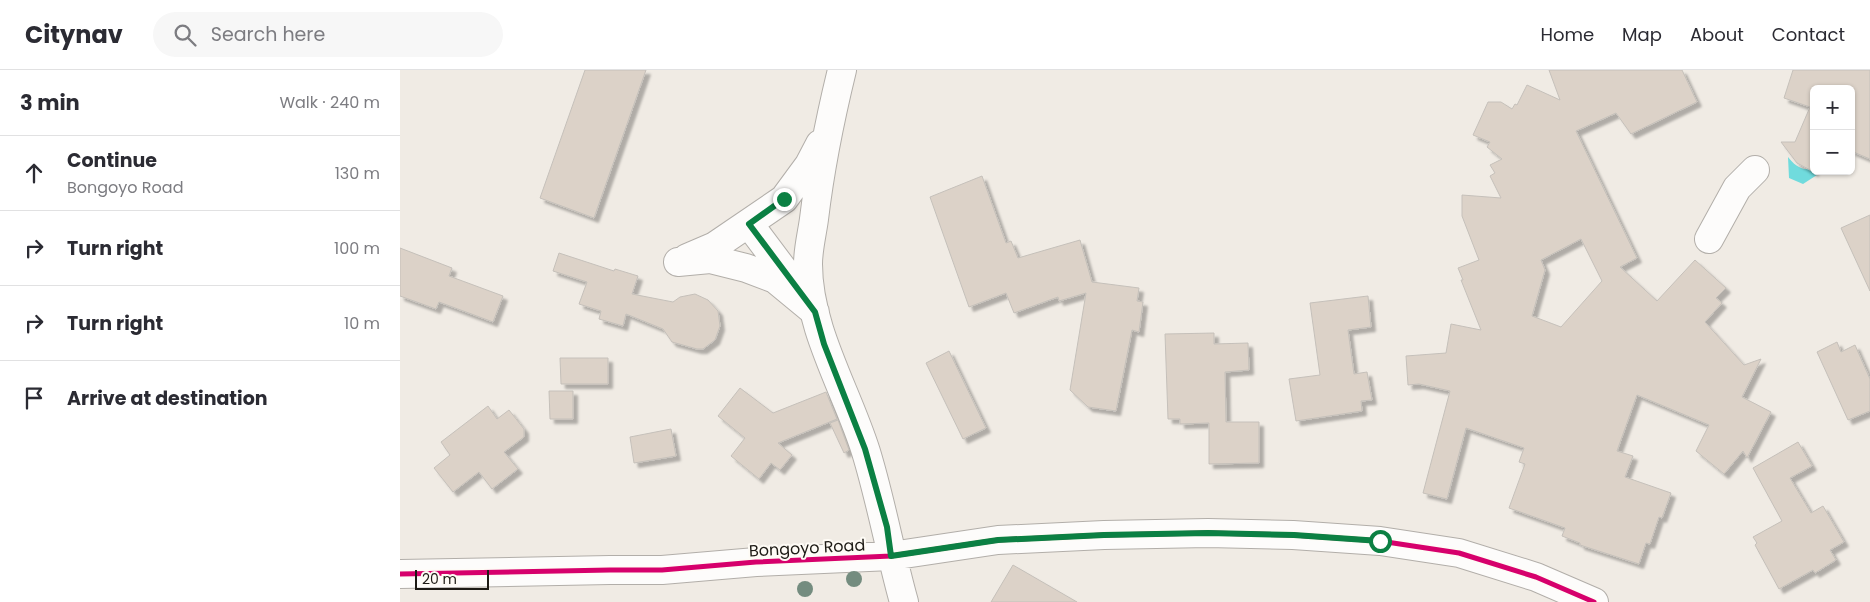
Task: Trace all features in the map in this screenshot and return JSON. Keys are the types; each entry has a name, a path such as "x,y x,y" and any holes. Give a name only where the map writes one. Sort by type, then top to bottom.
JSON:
{"street":[{"path":"842,70 828,130 808,264 812,300 824,344 865,449 887,527 891,556 904,602"},
{"path":"815,312 775,279 746,268 710,259 671,263 715,246 784,199 809,165 828,130"},
{"path":"1709,239 1737,188 1755,170"},
{"path":"749,224 815,312"},
{"name":"Bongoyo Road","path":"400,574 662,570 756,562 891,556 998,540 1161,534 1294,535 1380,541 1459,553 1536,577 1594,602"}],"water":[{"path":"1788,157 1796,165 1810,169 1810,175 1817,175 1803,184 1789,178"}],"building":[{"path":"585,70 646,70 594,218 540,198"},
{"path":"1549,70 1682,70 1697,102 1631,134 1616,113 1576,131 1637,258 1620,267 1657,301 1695,260 1726,288 1716,298 1722,303 1705,322 1744,365 1761,359 1742,397 1771,412 1747,458 1743,451 1724,474 1696,451 1709,425 1637,395 1617,451 1633,456 1625,477 1671,493 1662,518 1659,517 1650,544 1646,543 1639,564 1580,545 1580,543 1562,536 1565,528 1509,508 1525,464 1519,462 1524,448 1466,428 1447,499 1423,493 1450,391 1419,384 1408,385 1406,356 1446,353 1451,324 1481,330 1458,268 1479,260 1462,216 1462,195 1501,198 1490,176 1495,173 1490,165 1502,159 1487,147 1490,142 1473,135 1488,102 1501,102 1512,109 1515,104 1517,105 1527,85 1560,100","holes":["1581,239 1602,281 1561,327 1532,316 1545,270 1541,260"]},
{"path":"1793,70 1870,70 1870,159 1855,153 1855,85 1810,85 1810,107 1784,98"},
{"path":"1810,107 1810,170 1797,163 1781,142 1795,142"},
{"path":"982,176 1006,243 1011,241 1018,258 1080,240 1092,282 1139,288 1137,301 1143,302 1139,332 1132,330 1116,411 1088,407 1070,390 1086,293 1059,301 1058,297 1014,313 1006,293 969,307 930,197"},
{"path":"1870,215 1870,291 1841,228"},
{"path":"400,248 452,268 449,276 503,296 493,322 439,302 436,309 400,296"},
{"path":"559,253 614,271 615,269 638,276 632,294 673,302 680,297 695,294 708,300 718,311 720,326 715,340 703,349 697,349 672,342 663,329 626,314 623,326 599,319 601,311 579,304 587,282 553,271"},
{"path":"1368,296 1371,327 1348,330 1354,374 1367,372 1372,400 1361,401 1362,411 1296,421 1289,379 1320,375 1310,303"},
{"path":"1214,333 1214,344 1248,343 1249,370 1225,372 1226,422 1259,422 1259,463 1209,464 1209,423 1180,424 1180,419 1168,419 1165,334"},
{"path":"1837,342 1841,352 1855,345 1870,379 1870,411 1848,420 1817,352"},
{"path":"949,351 986,428 963,439 926,363"},
{"path":"560,358 608,358 608,384 561,384"},
{"path":"740,388 773,413 826,392 837,419 778,443 792,455 780,470 771,463 759,479 731,456 745,438 718,416"},
{"path":"549,391 573,391 573,419 550,419"},
{"path":"488,406 497,419 509,410 524,429 524,437 504,452 518,469 492,489 479,472 453,492 434,468 450,455 441,442"},
{"path":"838,420 849,450 844,453 830,423"},
{"path":"671,429 676,456 634,463 630,437"},
{"path":"1798,442 1812,466 1790,478 1811,513 1823,506 1844,542 1830,550 1836,560 1815,573 1813,570 1779,589 1755,545 1757,543 1753,537 1782,521 1753,468"},
{"path":"1013,565 1077,602 991,602"}],"cycle path":[{"path":"400,574 662,570 756,562 891,556 998,540 1208,533 1293,535 1380,541 1459,553 1536,577 1594,602"}],"route":[{"path":"784,199 749,224 815,312 824,344 865,449 887,527 891,556 998,540 1104,535 1208,533 1294,535 1380,541"}]}
